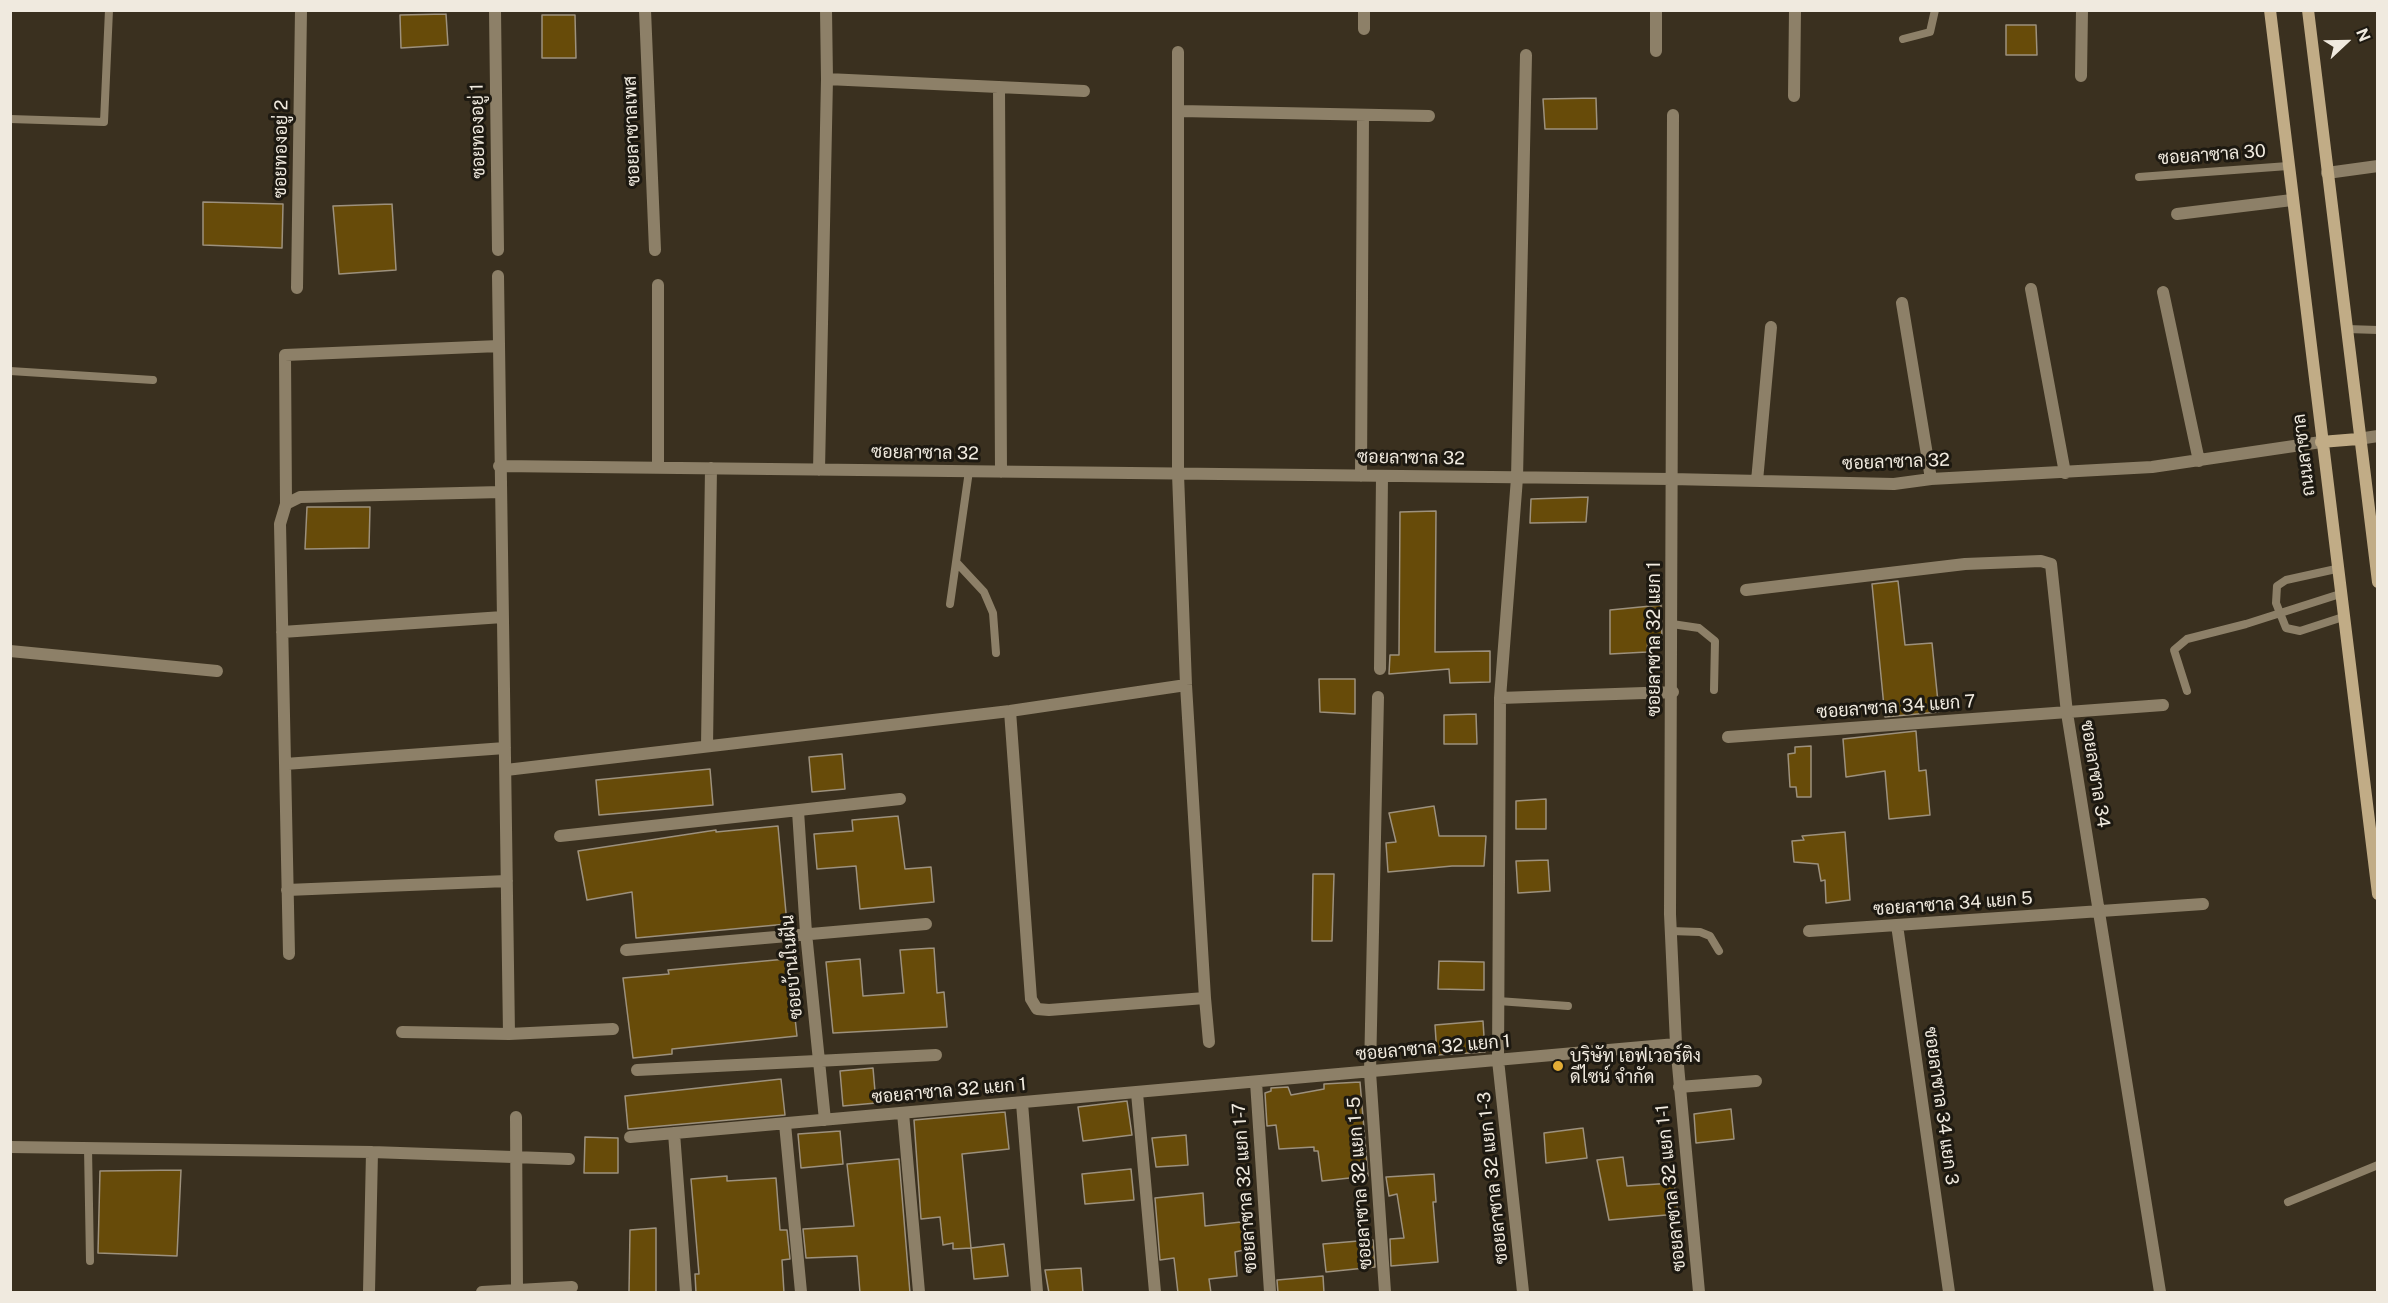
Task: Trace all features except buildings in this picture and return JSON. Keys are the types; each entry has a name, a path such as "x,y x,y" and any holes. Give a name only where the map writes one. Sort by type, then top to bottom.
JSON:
{"street":[{"name":"ซอยทองอยู่ 2","path":"297,288 301,10"},
{"name":"ซอยทองอยู่ 1","path":"495,10 498,250"},
{"name":"ซอยลาซาลเพส","path":"645,10 655,250"},
{"path":"819,470 827,79 826,10"},
{"path":"1364,10 1364,29"},
{"path":"1656,10 1656,51"},
{"path":"1794,96 1795,10"},
{"path":"2081,76 2082,10"},
{"name":"ถนนลาซาล","path":"2270,10 2336,568 2378,894"},
{"path":"2308,10 2348,329 2358,439 2378,582"},
{"path":"1178,52 1180,111 1178,474 1186,685 1209,1042"},
{"name":"ซอยลาซาล 32 แยก 1-3","path":"1523,1293 1498,1060 1498,1001 1500,698 1517,478 1526,55"},
{"path":"827,79 1084,91"},
{"path":"999,87 1000,472"},
{"path":"1180,111 1429,116"},
{"path":"1361,476 1363,115"},
{"name":"ซอยลาซาล 32 แยก 1","path":"630,1137 1676,1044 1671,931 1673,116"},
{"path":"2327,173 2378,166"},
{"path":"2177,214 2292,200"},
{"path":"498,276 509,1034"},
{"path":"658,285 658,468"},
{"path":"2031,289 2065,472"},
{"path":"2163,292 2199,460"},
{"path":"1902,303 1930,479"},
{"path":"1757,481 1771,327"},
{"path":"289,954 280,524 286,504 285,355 499,346"},
{"path":"2321,442 2378,436"},
{"name":"ซอยลาซาล 32","path":"499,466 1671,478 1894,484 1930,479 2152,467 2321,442"},
{"path":"707,746 711,468"},
{"path":"1380,669 1382,476"},
{"path":"286,504 300,497 501,492"},
{"name":"ซอยลาซาล 34","path":"1746,590 1965,564 2048,563 2052,568 2067,713 2160,1293"},
{"path":"282,632 503,617"},
{"path":"10,651 217,671"},
{"path":"506,770 1010,711 1186,685"},
{"path":"1500,698 1672,692"},
{"name":"ซอยลาซาล 32 แยก 1-5","path":"1378,697 1370,1072 1385,1293"},
{"name":"ซอยลาซาล 34 แยก 7","path":"1728,737 2163,705"},
{"path":"1010,711 1031,999 1037,1009 1205,998"},
{"path":"285,764 505,748"},
{"path":"560,836 900,799"},
{"name":"ซอยบ้านในฝัน","path":"798,811 806,933 825,1120"},
{"path":"287,890 507,881"},
{"name":"ซอยลาซาล 34 แยก 5","path":"1809,931 2202,904"},
{"path":"626,950 926,924"},
{"name":"ซอยลาซาล 34 แยก 3","path":"1897,926 1949,1293"},
{"path":"402,1032 509,1034 613,1029"},
{"name":"ซอยลาซาล 32 แยก 1-1","path":"1676,1044 1699,1293"},
{"path":"637,1070 936,1055"},
{"path":"1679,1087 1756,1081"},
{"name":"ซอยลาซาล 32 แยก 1-7","path":"1256,1082 1270,1293"},
{"path":"1137,1092 1155,1293"},
{"path":"1022,1103 1037,1293"},
{"path":"903,1113 919,1293"},
{"path":"516,1117 517,1290"},
{"path":"785,1124 801,1293"},
{"path":"674,1133 686,1293"},
{"path":"10,1147 372,1152 569,1159"},
{"path":"369,1293 372,1152"},
{"path":"482,1293 572,1287"}],"lane":[{"path":"10,119 104,122 109,10"},
{"path":"1903,39 1930,32 1935,10"},
{"name":"ซอยลาซาล 30","path":"2139,177 2288,166"},
{"path":"2348,329 2378,330"},
{"path":"10,371 153,380"},
{"path":"951,604 969,471"},
{"path":"957,563 974,578 993,613 996,653"},
{"path":"2336,568 2286,579 2277,586 2276,603 2286,628 2300,631 2343,617"},
{"path":"2187,691 2174,650 2187,639 2340,594"},
{"path":"1672,624 1699,628 1715,641 1714,690"},
{"path":"1671,931 1700,932 1710,936 1719,951"},
{"path":"1498,1001 1568,1006"},
{"path":"88,1148 90,1261"},
{"path":"2288,1202 2378,1164"}],"place":[{"name":"บริษัท เอฟเวอร์ติง ดีไซน์ จำกัด","path":"1558,1066"}]}
